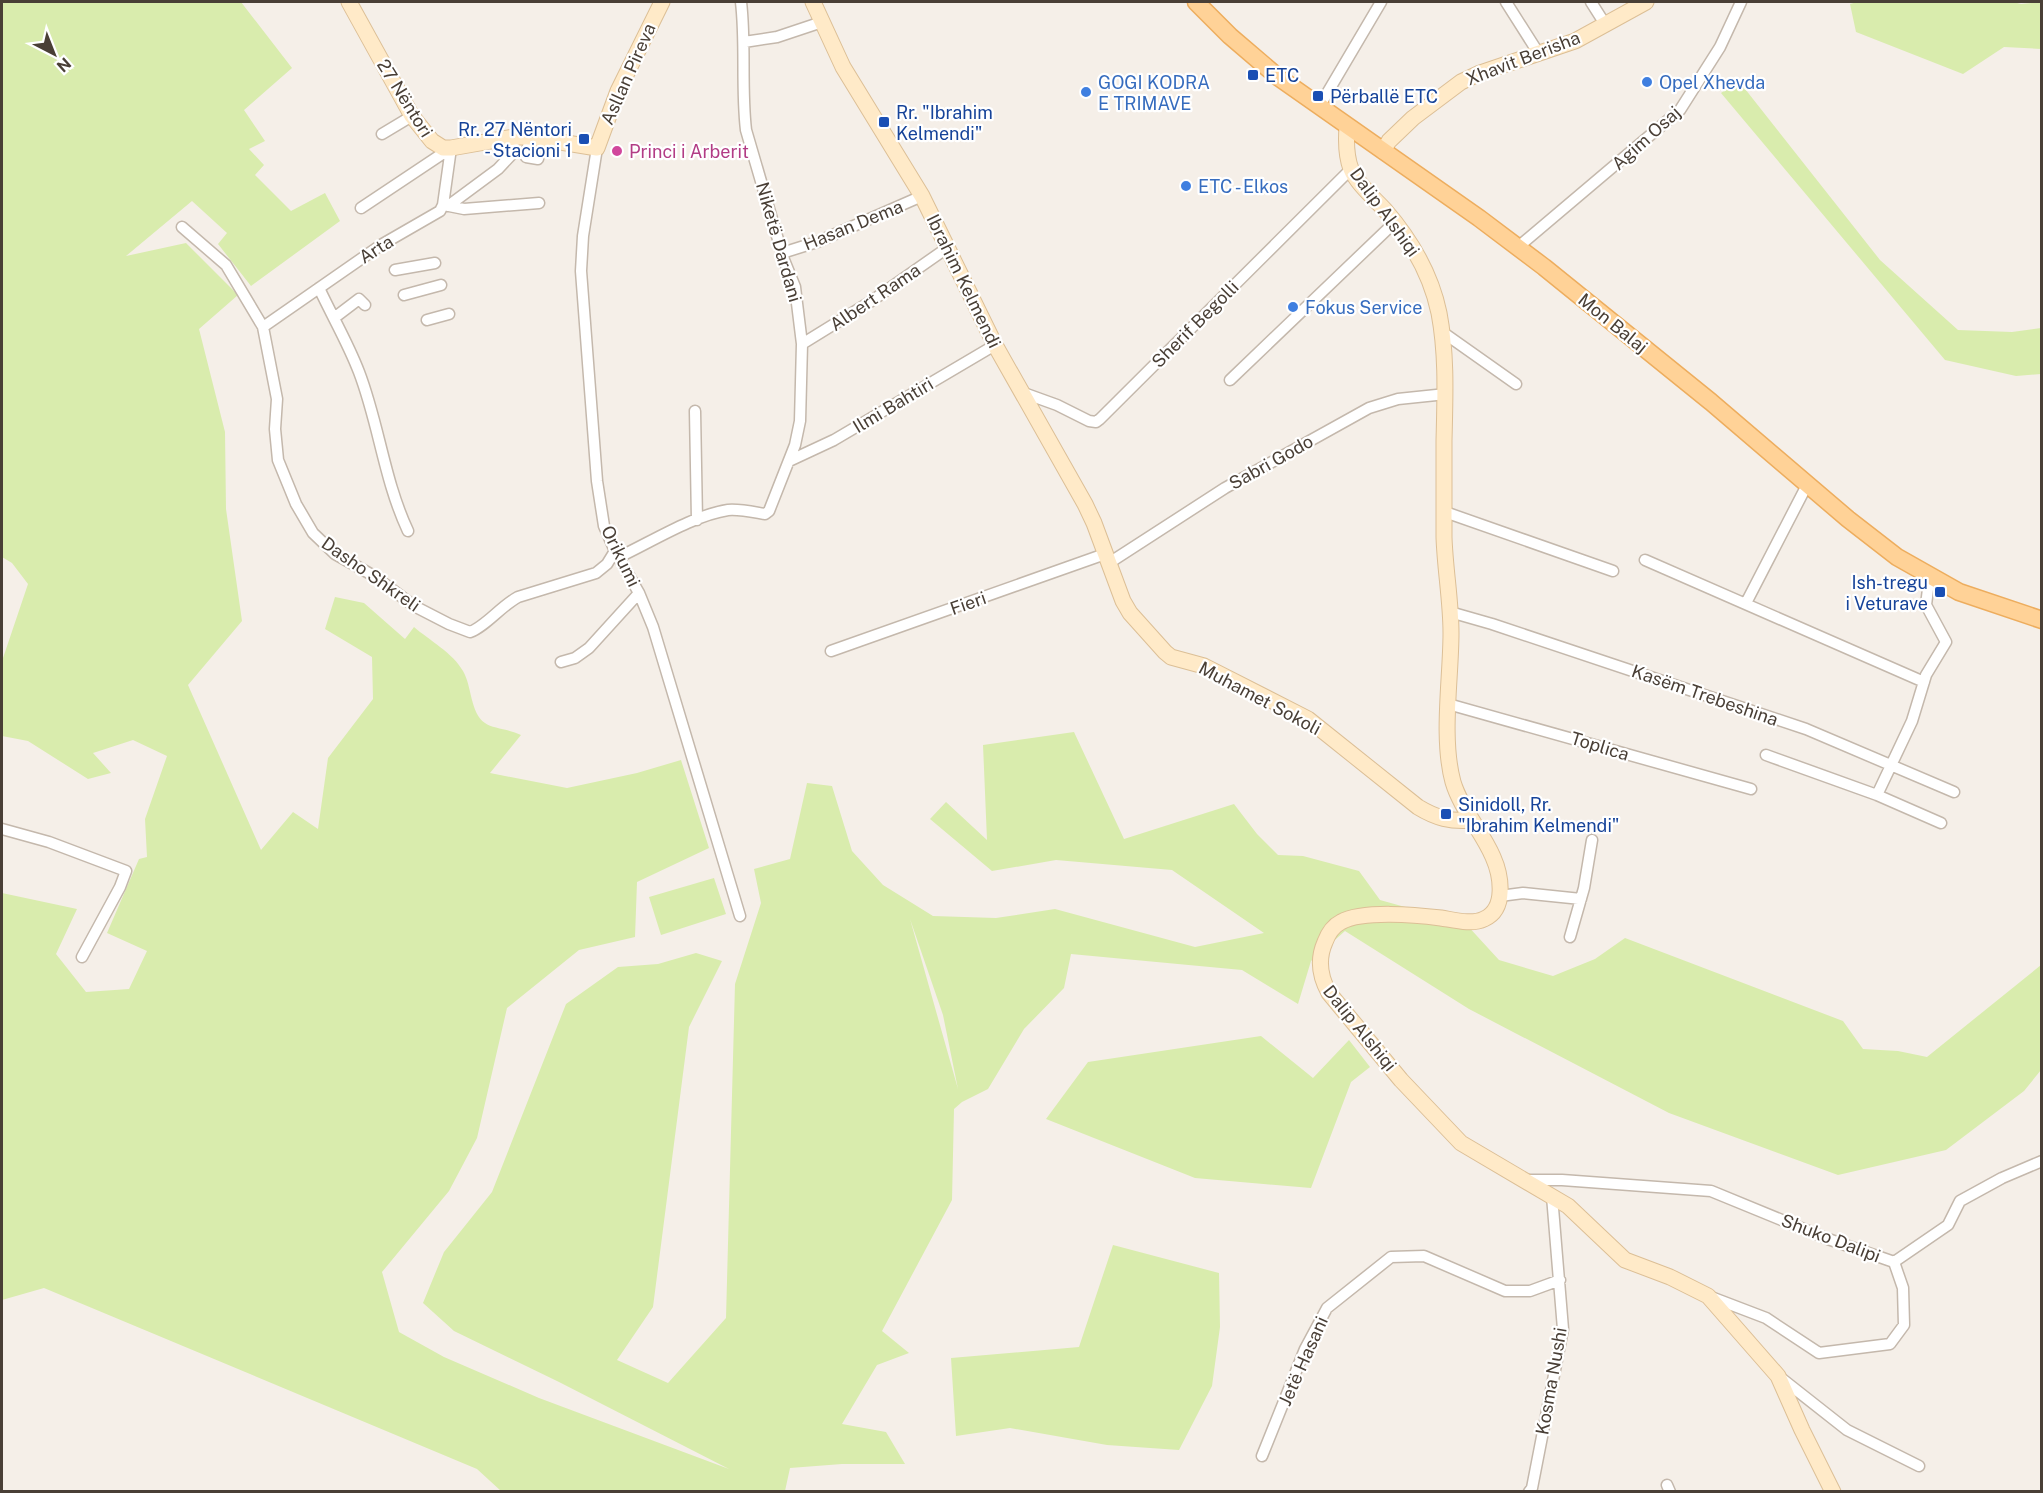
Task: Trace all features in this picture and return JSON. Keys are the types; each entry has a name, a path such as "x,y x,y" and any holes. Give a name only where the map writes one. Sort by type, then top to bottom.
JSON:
{"main road":[{"name":"Mon Balaj","path":"1196,2 1258,61 1518,248 1711,402 1807,485 1897,557 1959,592 2042,620"}],"street":[{"name":"27 Nëntori","path":"349,2 412,116 432,141 443,148 522,137 597,148"},
{"name":"Asllan Pireva","path":"597,148 618,91 662,2"},
{"name":"Niketë Dardani","path":"697,519 729,510 765,514 769,511 795,445 800,421 802,344 795,287 782,253 746,130 741,2"},
{"name":"Ibrahim Kelmendi","path":"813,2 850,79 922,196 994,345 1085,504 1107,559"},
{"path":"1319,107 1382,2"},
{"path":"1506,2 1539,54"},
{"path":"1591,2 1605,24"},
{"name":"Xhavit Berisha","path":"1383,151 1389,141 1413,118 1461,82 1480,73 1575,41 1646,2"},
{"name":"Agim Osaj","path":"1518,248 1680,110 1720,47 1741,2"},
{"path":"744,42 777,37 822,22"},
{"path":"382,135 412,116"},
{"name":"Dalip Alshiqi","path":"1347,127 1346,142 1351,169 1356,178 1395,222 1416,254 1425,272 1442,331 1446,394 1445,555 1451,641 1448,704 1449,765 1454,784 1472,820 1485,839 1494,860 1500,896 1491,914 1484,920 1473,922 1379,915 1342,921 1333,928 1322,949 1320,966 1322,980 1329,993 1401,1080 1461,1143 1568,1206 1624,1260 1670,1277 1708,1296 1778,1376 1847,1430 1919,1466"},
{"path":"522,137 526,157 538,159"},
{"name":"Arta","path":"263,327 381,245 440,211 498,169 513,153 522,137"},
{"path":"451,148 446,206 464,209 539,203"},
{"path":"361,208 451,148"},
{"name":"Orikumi","path":"597,148 583,236 581,271 597,481 604,526 639,593 652,627 740,916"},
{"name":"Sherif Begolli","path":"1022,392 1057,405 1089,421 1100,419 1351,169"},
{"name":"Hasan Dema","path":"782,253 818,242 922,196"},
{"path":"1230,380 1395,222"},
{"path":"182,227 226,265 263,327"},
{"name":"Albert Rama","path":"802,344 870,302 946,248"},
{"path":"395,270 435,263"},
{"path":"405,295 441,285"},
{"path":"319,288 359,372 382,448 391,490 408,531"},
{"path":"334,318 359,299 365,305"},
{"path":"427,320 449,314"},
{"name":"Dasho Shkreli","path":"263,327 277,399 275,429 277,453 285,481 302,517 313,533 335,554 374,576 414,606 463,630 474,631 507,603 518,597 596,573 617,554"},
{"path":"1442,331 1516,384"},
{"name":"Ilmi Bahtiri","path":"789,461 834,440 994,345"},
{"name":"Sabri Godo","path":"1107,559 1224,488 1369,408 1398,399 1446,394"},
{"path":"617,554 697,519 695,411"},
{"path":"1746,603 1807,485"},
{"path":"1445,512 1613,571"},
{"name":"Fieri","path":"831,651 1107,559"},
{"name":"Muhamet Sokoli","path":"1107,559 1130,613 1171,657 1204,666 1308,719 1401,794 1432,815 1446,820 1472,820"},
{"path":"1645,560 1924,682"},
{"path":"1877,795 1912,721 1924,682 1946,642 1926,605 1928,589 1934,579"},
{"path":"561,662 575,658 589,648 639,593"},
{"name":"Kasëm Trebeshina","path":"1450,612 1790,723 1954,792"},
{"name":"Toplica","path":"1448,704 1751,789"},
{"path":"1766,755 1877,795 1941,823"},
{"path":"2,829 49,842 126,871 120,887 82,957"},
{"path":"1570,937 1581,898 1592,840"},
{"path":"1500,896 1523,893 1581,898"},
{"path":"1894,1262 1948,1225 1960,1201 2002,1178 2042,1161"},
{"name":"Shuko Dalipi","path":"1524,1180 1562,1180 1711,1191 1828,1239 1894,1262 1903,1288 1904,1325 1890,1344 1819,1353 1766,1318 1708,1296"},
{"name":"Kosma Nushi","path":"1529,1491 1532,1488 1563,1329 1552,1196"},
{"name":"Jetë Hasani","path":"1262,1456 1305,1349 1327,1308 1391,1257 1424,1256 1505,1292 1530,1292 1560,1280"},
{"name":"Dalip Alshiqi","path":"1778,1376 1833,1491"}],"green space":[{"path":"2,2 241,2 292,68 244,110 265,141 249,149 264,165 255,175 291,211 325,193 340,221 251,286 218,244 227,233 192,201 126,256 186,243 238,295 199,329 225,432 226,509 242,621 188,685 261,850 293,812 318,829 328,758 373,699 372,657 325,629 335,597 364,603 405,639 414,627 459,664 466,677 476,713 480,719 488,725 521,735 490,773 567,788 637,773 681,760 709,848 637,882 635,937 579,950 507,1008 477,1138 449,1191 382,1272 399,1332 444,1357 539,1398 729,1469 454,1331 423,1303 444,1252 492,1192 566,1004 618,967 658,964 696,953 722,961 689,1027 653,1307 617,1360 668,1383 726,1318 735,984 761,903 754,869 790,859 807,783 832,786 852,851 883,885 933,916 996,918 1055,909 1195,947 1264,933 1172,870 1056,860 992,871 930,819 946,802 987,840 983,745 1074,732 1124,839 1234,804 1257,834 1278,855 1303,856 1359,871 1380,900 1466,924 1499,960 1553,976 1595,959 1625,938 1843,1021 1863,1049 1898,1051 1927,1057 2041,965 2041,1070 2024,1091 1946,1150 1838,1175 1669,1113 1469,1009 1345,931 1311,961 1298,1004 1242,970 1071,954 1064,988 1024,1029 988,1089 962,1102 954,1109 952,1200 882,1331 909,1353 877,1365 842,1424 886,1432 905,1464 842,1464 790,1468 785,1491 501,1491 477,1469 44,1288 2,1300 2,893 77,909 56,954 86,992 129,989 147,951 107,933 139,859 147,857 145,819 167,756 133,740 93,753 111,773 88,779 28,741 2,736 2,661 28,584 12,563 2,557","holes":["910,919 943,1015 958,1089"]},
{"path":"1857,2 2013,2 2021,4 2041,2 2041,49 2004,47 1963,74 1856,32 1850,4"},
{"path":"1738,80 1880,260 1958,330 2012,332 2041,328 2041,374 2016,376 1945,360 1721,93"},
{"path":"714,878 726,914 661,935 649,897"},
{"path":"1261,1036 1313,1078 1349,1040 1370,1067 1351,1082 1311,1188 1195,1178 1046,1119 1088,1062"},
{"path":"1113,1245 1219,1273 1220,1327 1212,1386 1179,1450 1107,1445 1010,1428 956,1436 951,1358 1079,1347"}],"place":[{"name":"ETC","path":"1253,75"},
{"name":"Opel Xhevda","path":"1647,82"},
{"name":"GOGI KODRA E TRIMAVE","path":"1086,92"},
{"name":"Përballë ETC","path":"1318,96"},
{"name":"Rr. \"Ibrahim Kelmendi\"","path":"884,122"},
{"name":"Rr. 27 Nëntori - Stacioni 1","path":"584,139"},
{"name":"Princi i Arberit","path":"617,151"},
{"name":"ETC - Elkos","path":"1186,186"},
{"name":"Fokus Service","path":"1293,307"},
{"name":"Ish-tregu i Veturave","path":"1940,592"},
{"name":"Sinidoll, Rr. \"Ibrahim Kelmendi\"","path":"1446,814"}]}
